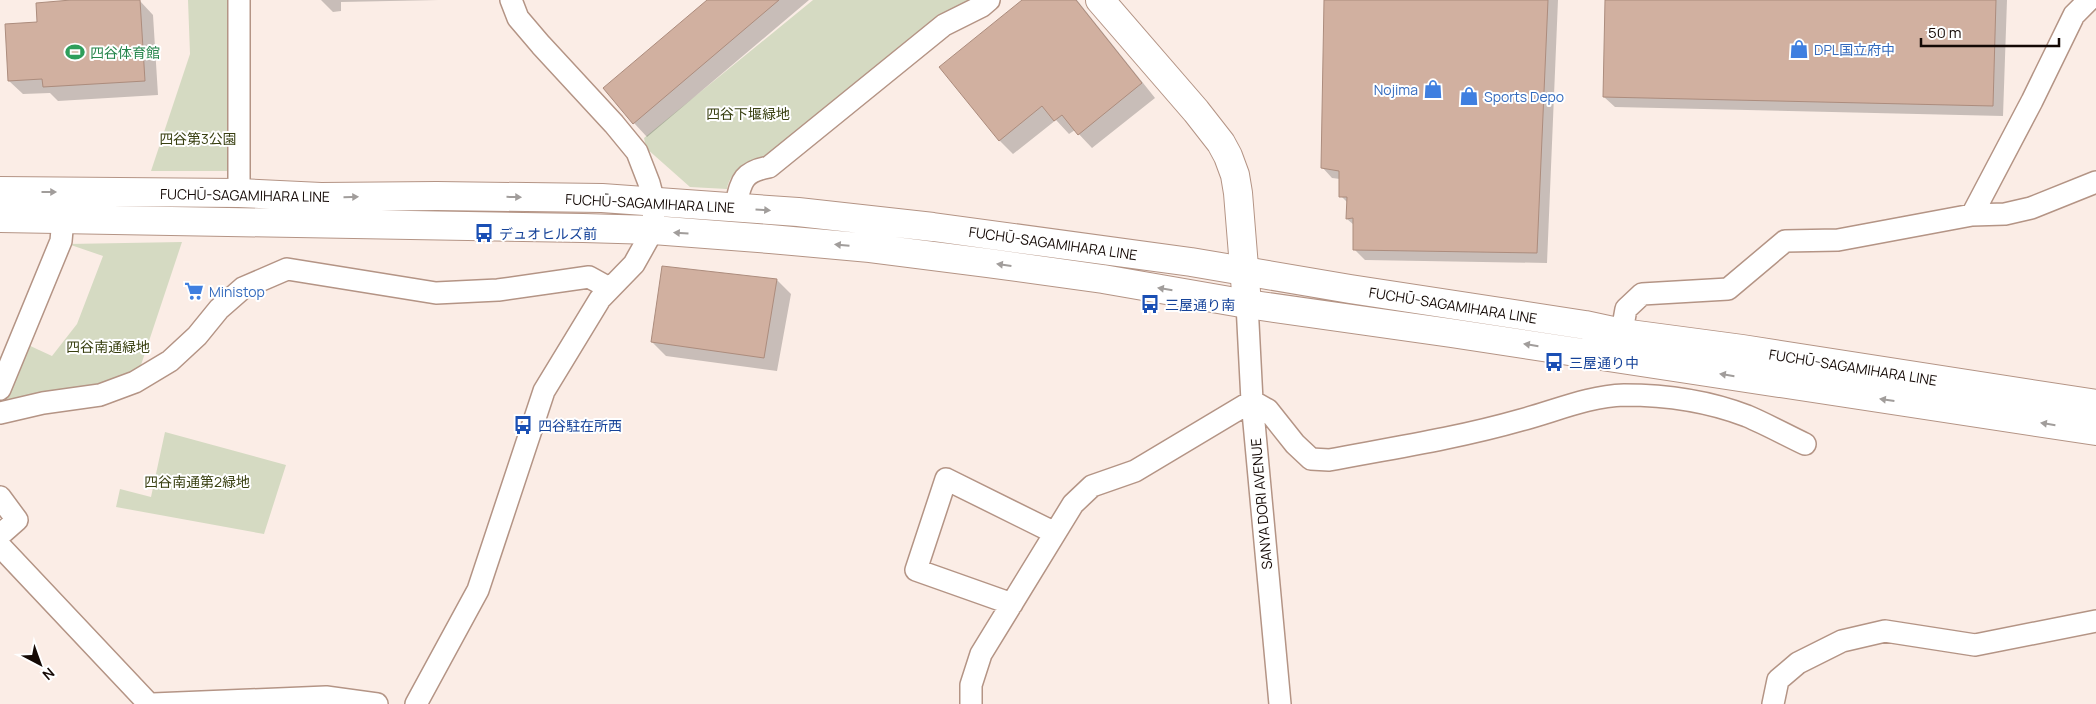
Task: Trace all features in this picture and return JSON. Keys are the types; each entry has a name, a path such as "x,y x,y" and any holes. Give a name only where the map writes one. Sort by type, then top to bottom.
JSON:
{"main road":[{"path":"1100,0 1196,111 1228,156 1235,175 1238,193 1247,304"},
{"name":"FUCHŪ-SAGAMIHARA LINE","path":"0,191 239,193 322,210 511,226 654,230 880,249 1103,279 1247,304 1619,345 2096,431"},
{"name":"FUCHŪ-SAGAMIHARA LINE","path":"0,218 63,219 322,210 447,196 602,198 798,212 933,227 1243,270 1350,289 1585,325 1619,345 1706,344 2096,404"}],"street":[{"path":"239,0 239,193"},
{"path":"416,704 478,590 544,391 600,299 634,264 654,230 654,202 637,152 518,18 510,0"},
{"path":"735,208 743,180 756,169 769,167 944,25 982,6 989,0"},
{"path":"1972,215 2032,101 2074,15 2090,0"},
{"path":"1619,345 1626,309 1642,294 1728,289 1785,241 1838,240 1972,215 2005,214 2031,208 2096,182"},
{"path":"0,389 61,241 63,219"},
{"path":"0,413 43,403 100,395 135,382 170,361 243,288 287,269 436,293 498,290 589,277 609,288"},
{"name":"SANYA DORI AVENUE","path":"1247,304 1252,401 1280,704"},
{"path":"971,704 972,685 981,654 1073,504 1092,486 1135,471 1252,401 1268,410 1295,444 1312,459 1329,460 1438,440 1522,420 1572,404 1622,395 1669,398 1710,404 1747,416 1805,444"},
{"path":"1012,604 916,570 946,479 1055,533"},
{"path":"0,497 17,520 0,535"},
{"path":"0,546 149,704"},
{"path":"1773,704 1778,680 1798,663 1842,641 1885,631 1975,645 2096,621"},
{"path":"153,704 326,697 377,704"}],"green space":[{"name":"四谷第3公園","path":"188,0 230,0 231,171 151,171 190,54"},
{"name":"四谷下堰緑地","path":"813,0 977,0 763,160 740,169 732,177 727,189 690,187 646,148 644,138"},
{"name":"四谷南通緑地","path":"182,242 138,374 97,390 0,409 26,344 52,356 77,324 103,256 68,244"},
{"name":"四谷南通第2緑地","path":"165,432 286,465 264,534 116,507 120,489 151,497"}],"building":[{"name":"四谷体育館","path":"71,0 140,0 145,81 43,87 42,79 8,81 5,24 37,22 36,3"},
{"path":"707,0 779,0 633,124 603,88"},
{"path":"1022,0 1076,0 1142,83 1078,135 1062,115 1054,121 1042,106 999,141 939,67"},
{"path":"1324,0 1548,0 1537,253 1353,250 1353,218 1346,219 1347,197 1339,197 1339,171 1321,168"},
{"name":"DPL国立府中","path":"1605,0 1996,0 1993,106 1603,97"},
{"path":"662,266 777,279 764,358 651,342"}],"place":[{"name":"DPL国立府中","path":"1799,49"},
{"name":"四谷体育館","path":"75,52"},
{"name":"Nojima","path":"1433,89"},
{"name":"Sports Depo","path":"1469,96"},
{"name":"デュオヒルズ前","path":"484,233"},
{"name":"Ministop","path":"194,291"},
{"name":"三屋通り南","path":"1150,304"},
{"name":"三屋通り中","path":"1554,362"},
{"name":"四谷駐在所西","path":"523,425"}]}
